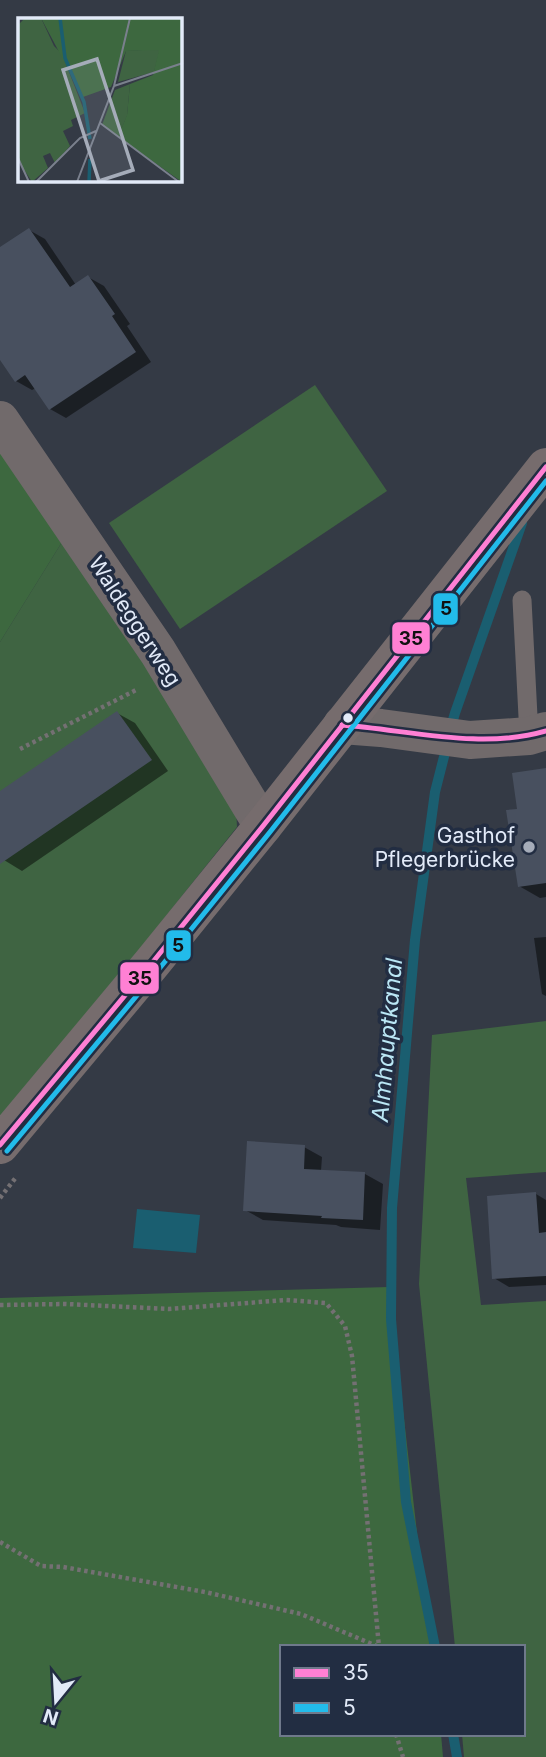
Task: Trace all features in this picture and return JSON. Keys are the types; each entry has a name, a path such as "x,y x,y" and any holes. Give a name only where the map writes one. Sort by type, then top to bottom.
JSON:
{"main road":[{"path":"0,1145 263,826 546,467"}],"street":[{"name":"Waldeggerweg","path":"0,420 169,672 263,826"},
{"path":"342,725 470,740 538,733"}],"lane":[{"path":"522,600 538,733"}],"path":[{"path":"20,749 169,672"},
{"path":"0,1305 66,1304 169,1309 286,1300 326,1303 345,1326 352,1356 379,1645"},
{"path":"0,1542 41,1566 64,1567 205,1592 301,1615 374,1645"},
{"path":"397,1736 403,1757"}],"green space":[{"path":"315,385 387,491 180,629 109,523"},
{"path":"0,445 67,534 0,642"},
{"path":"67,534 235,790 237,827 130,961 0,1116 0,642"},
{"path":"546,1021 546,1172 466,1178 481,1305 546,1301 546,1757 464,1757 462,1736 525,1736 525,1645 455,1645 419,1284 432,1035"},
{"path":"389,1287 430,1645 280,1645 280,1736 441,1736 443,1757 0,1757 0,1298"}],"water":[{"path":"137,1209 200,1215 196,1253 133,1248"}],"building":[{"path":"29,228 70,287 88,275 115,314 112,316 136,352 49,410 25,375 15,382 0,360 0,247"},
{"path":"117,711 152,760 0,864 0,791"},
{"name":"Gasthof Pflegerbrücke","path":"546,768 546,883 518,887 506,810 517,809 512,773"},
{"path":"247,1141 305,1145 304,1169 365,1172 363,1220 243,1211"},
{"path":"536,1192 539,1233 546,1232 546,1276 492,1279 487,1196"}],"waterway":[{"name":"Almhauptkanal","path":"450,730 522,523"},
{"name":"Almhauptkanal","path":"435,1645 406,1502 391,1319 392,1208 415,940 435,792 447,745"},
{"name":"Almhauptkanal","path":"453,1736 457,1757"}],"transit line":[{"name":"35","path":"0,1145 263,826 546,467"},
{"name":"5","path":"7,1151 270,832 546,481"},
{"name":"35","path":"342,725 471,739 496,739 546,731"}],"place":[{"name":"Gasthof Pflegerbrücke","path":"529,847"}]}
